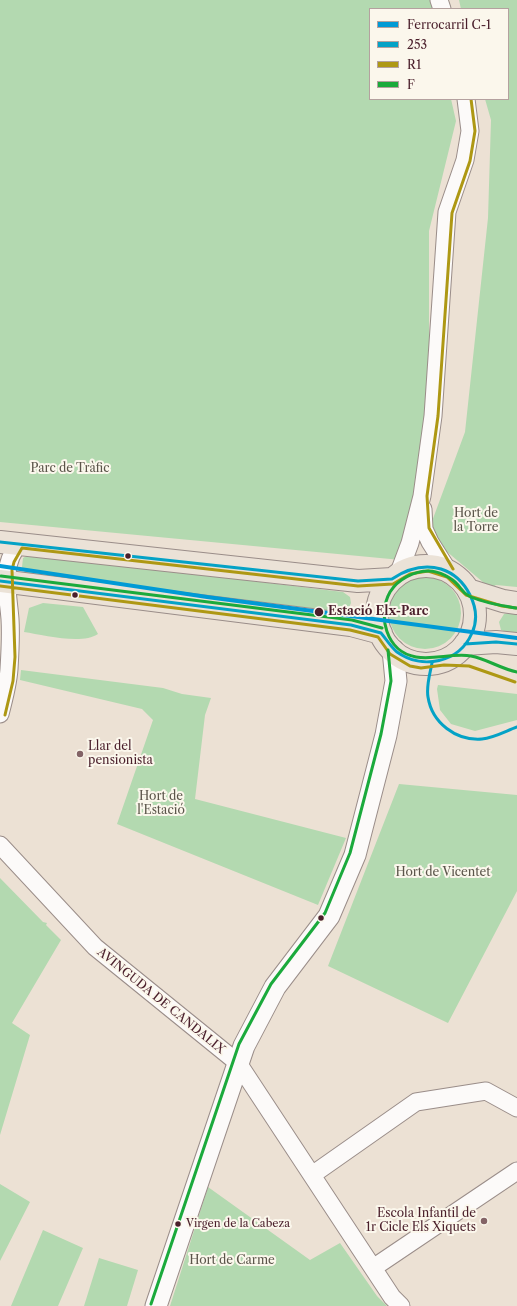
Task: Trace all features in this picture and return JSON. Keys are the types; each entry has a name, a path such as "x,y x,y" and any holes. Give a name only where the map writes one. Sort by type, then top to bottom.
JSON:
{"highway":[{"path":"3,582 351,625 387,642 411,661 432,663 450,657 465,644 474,623 472,600 468,590 449,572 439,568 423,566 408,570 395,577 358,581 10,543"},
{"path":"387,642 378,625 378,609 382,593 395,577"},
{"path":"468,590 517,603"},
{"path":"465,644 496,642 517,644"}],"street":[{"path":"395,577 410,543 422,496 434,408 448,212 465,160 470,131 466,100"},
{"path":"422,496 424,529 430,542 449,572"},
{"path":"0,714 9,669 10,620 6,591 3,582 12,552 10,543"},
{"path":"10,620 15,603 20,594 35,586"},
{"path":"156,1306 238,1063 251,1031 275,987 329,916 355,855 386,736 396,681 387,642"},
{"name":"AVINGUDA DE CANDALIX","path":"0,845 94,947 238,1063 392,1297 401,1306"},
{"path":"312,1175 416,1102 486,1091 517,1108"},
{"path":"373,1268 517,1171"}],"green space":[{"name":"Parc de Tràfic","path":"0,0 432,0 434,8 369,8 369,100 451,100 456,121 429,231 429,386 418,475 401,560 0,522"},
{"name":"Hort de la Torre","path":"459,0 517,0 517,587 496,585 491,588 484,583 439,545 431,524 465,432 488,218 491,120 485,100 509,100 509,8 461,8"},
{"path":"30,554 343,592 350,597 351,603 348,610 343,612 25,573 22,567 23,558"},
{"path":"418,577 432,577 439,579 451,587 459,599 461,613 459,627 451,639 439,647 432,649 418,649 411,647 399,639 391,627 389,620 389,606 391,599 399,587 411,579"},
{"path":"43,603 83,607 98,634 82,639 73,639 24,632 29,608"},
{"path":"517,612 517,635 501,630 499,622 504,614"},
{"name":"Hort de l'Estació","path":"21,670 163,688 182,694 211,698 205,715 195,799 346,838 318,905 117,824 153,720 142,709 20,680"},
{"path":"438,685 517,694 517,720 475,731 451,724 440,710 437,689"},
{"name":"Hort de Vicentet","path":"399,784 517,795 517,891 448,1023 328,966"},
{"path":"0,878 43,922 47,923 46,925 61,940 12,1023 30,1035 0,1135"},
{"path":"0,1184 30,1202 0,1261"},
{"name":"Hort de Carme","path":"208,1187 310,1260 340,1243 377,1296 387,1306 170,1306"},
{"path":"43,1230 83,1248 58,1306 11,1306"},
{"path":"99,1258 138,1270 127,1306 84,1306"}],"rail line":[{"name":"C-1","path":"0,566 207,597 517,638"}],"transit line":[{"name":"R1","path":"453,569 429,528 427,496 438,416 452,213 470,161 475,131 471,100"},
{"name":"253","path":"0,542 358,581 392,579"},
{"name":"R1","path":"5,715 13,681 15,657 12,570 14,562 22,548 358,586 393,584 410,574 428,571 447,577 466,595 502,606 516,608"},
{"name":"253","path":"381,633 397,652 407,658 428,662 449,657 458,651 466,643 475,624 474,604 470,595 465,586 450,573 441,569 422,567 409,570 392,579"},
{"name":"F","path":"516,608 492,604 474,598 465,594 449,577 437,572 423,571 412,574 393,587 386,601 384,611 387,631 391,640 397,648 406,654 423,658 457,655 471,656 517,672"},
{"name":"F","path":"1,576 352,620 382,628"},
{"name":"253","path":"0,581 351,625 381,633"},
{"name":"R1","path":"0,586 350,630 378,637 390,654 410,666 421,668 444,665 469,666 515,682"},
{"name":"253","path":"465,644 496,642 517,644"},
{"name":"F","path":"151,1304 239,1044 271,984 325,913 350,853 381,734 391,681 388,650"},
{"name":"253","path":"432,663 428,684 430,706 434,715 447,728 463,737 482,739 495,736 517,727"}],"place":[{"name":"Estació Elx-Parc","path":"319,612"},
{"name":"Llar del pensionista","path":"80,754"},
{"name":"Escola Infantil de 1r Cicle Els Xiquets","path":"484,1221"},
{"name":"Virgen de la Cabeza","path":"178,1224"}]}
